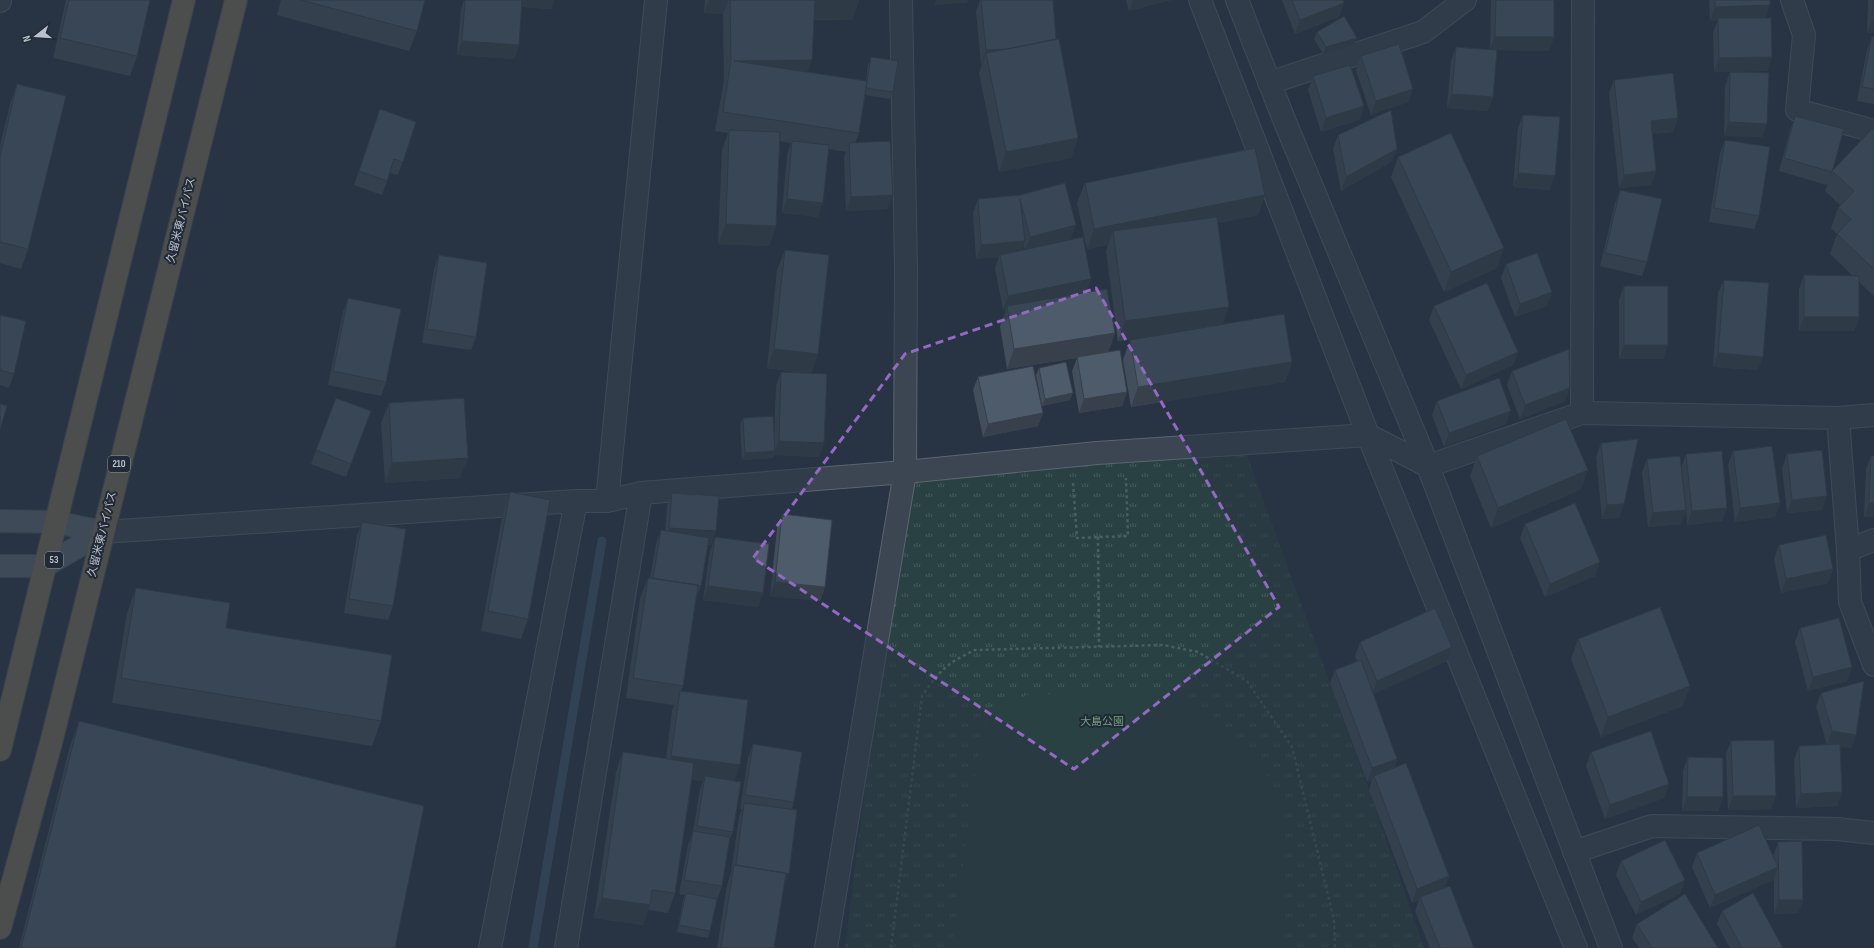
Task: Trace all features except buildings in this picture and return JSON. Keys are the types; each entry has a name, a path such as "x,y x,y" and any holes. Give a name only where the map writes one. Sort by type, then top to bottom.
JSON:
{"highway":[{"path":"0,750 184,0"},
{"name":"久留米東バイパス","path":"0,928 51,743 236,0"}],"main road":[{"path":"0,521 55,522 103,532"},
{"name":"53","path":"0,566 45,566 103,532"}],"street":[{"path":"606,501 656,0"},
{"path":"826,948 905,472 906,269 901,0"},
{"path":"1200,0 1368,435 1576,948"},
{"path":"1237,0 1269,83 1428,466 1611,948"},
{"path":"1269,83 1422,32 1465,0"},
{"path":"1582,413 1583,0"},
{"path":"1792,0 1804,35 1797,110 1874,131"},
{"path":"103,532 576,501 606,501 641,493 905,472 1098,453 1368,435 1428,466 1582,413 1838,418 1874,415"},
{"path":"1838,418 1848,550 1850,602 1874,665"},
{"path":"566,948 641,493"},
{"path":"490,948 576,501"},
{"path":"1848,550 1874,540"},
{"path":"1574,852 1652,826 1837,829 1874,833"}],"path":[{"path":"1079,480 1072,480 1076,538 1128,536 1126,476 1119,477"},
{"path":"1098,537 1099,647"},
{"path":"891,948 922,696 933,680 952,660 975,650 1163,645 1198,652 1247,681 1292,748 1334,920 1335,948"}],"highlighted area":[{"path":"1096,288 1279,607 1074,769 753,558 905,354"}],"green space":[{"name":"大島公園","path":"1241,439 1369,790 1424,948 845,948 905,472"},
{"path":"1161,689 1206,710 1251,748 1280,799 1284,948 952,948 978,752 990,714 1027,695"}],"waterway":[{"path":"533,948 602,541"}]}
